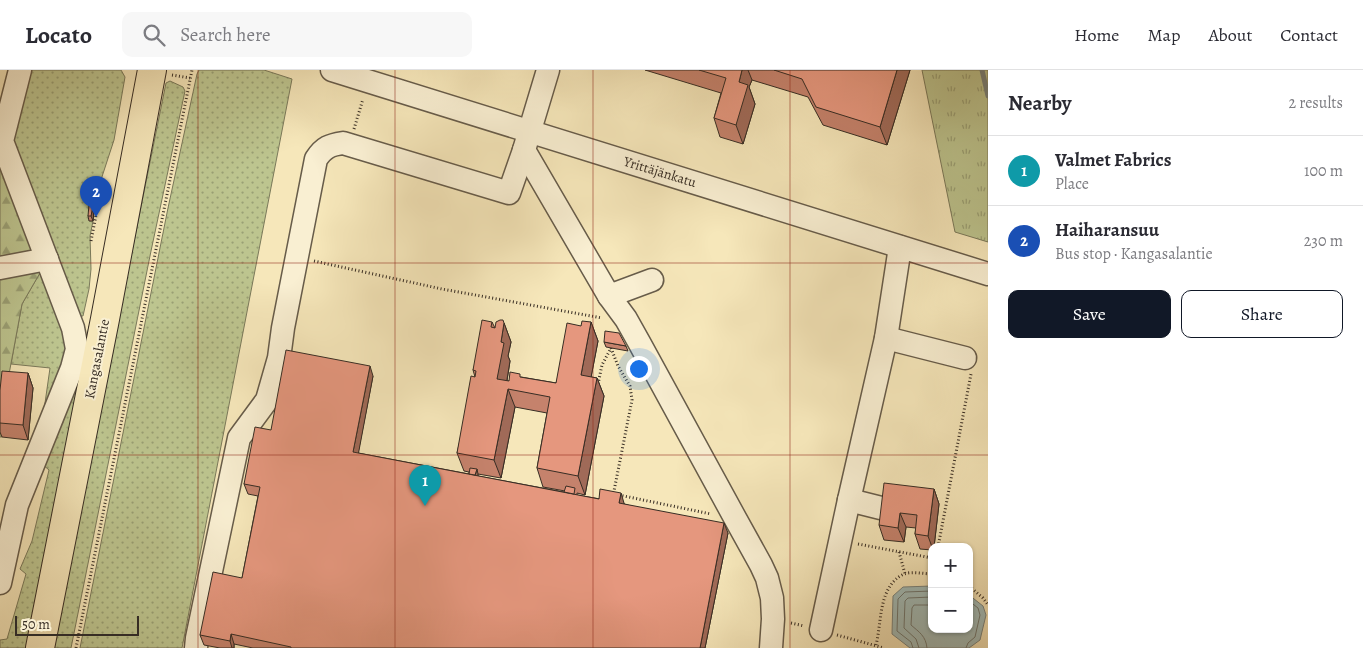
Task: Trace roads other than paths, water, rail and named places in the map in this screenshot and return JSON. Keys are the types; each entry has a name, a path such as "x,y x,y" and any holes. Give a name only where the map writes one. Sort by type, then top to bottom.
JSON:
{"main road":[{"name":"Kangasalantie","path":"40,648 152,70"}],"street":[{"path":"0,583 17,505 72,368 77,349 74,328 2,141 20,70"},
{"name":"Yrittäjänkatu","path":"332,70 368,81 527,141 900,247 988,274"},
{"path":"196,648 239,438 267,400 279,358 296,258 316,159 321,151 332,144 343,143 509,193 548,70"},
{"path":"527,141 609,296 626,319 768,578 772,598 773,619 771,648"},
{"path":"821,630 886,338 900,247"},
{"path":"0,268 47,260"},
{"path":"609,296 652,280"},
{"path":"886,338 968,366"},
{"path":"849,500 881,508"}],"water":[{"path":"928,586 928,633 973,633 973,598 983,606 986,615 980,640 969,648 910,648 892,634 893,596 903,587"}],"waterway":[{"path":"982,70 988,96"}],"place":[{"name":"Haiharansuu","path":"96,217"},
{"name":"Valmet Fabrics","path":"425,506"}]}
